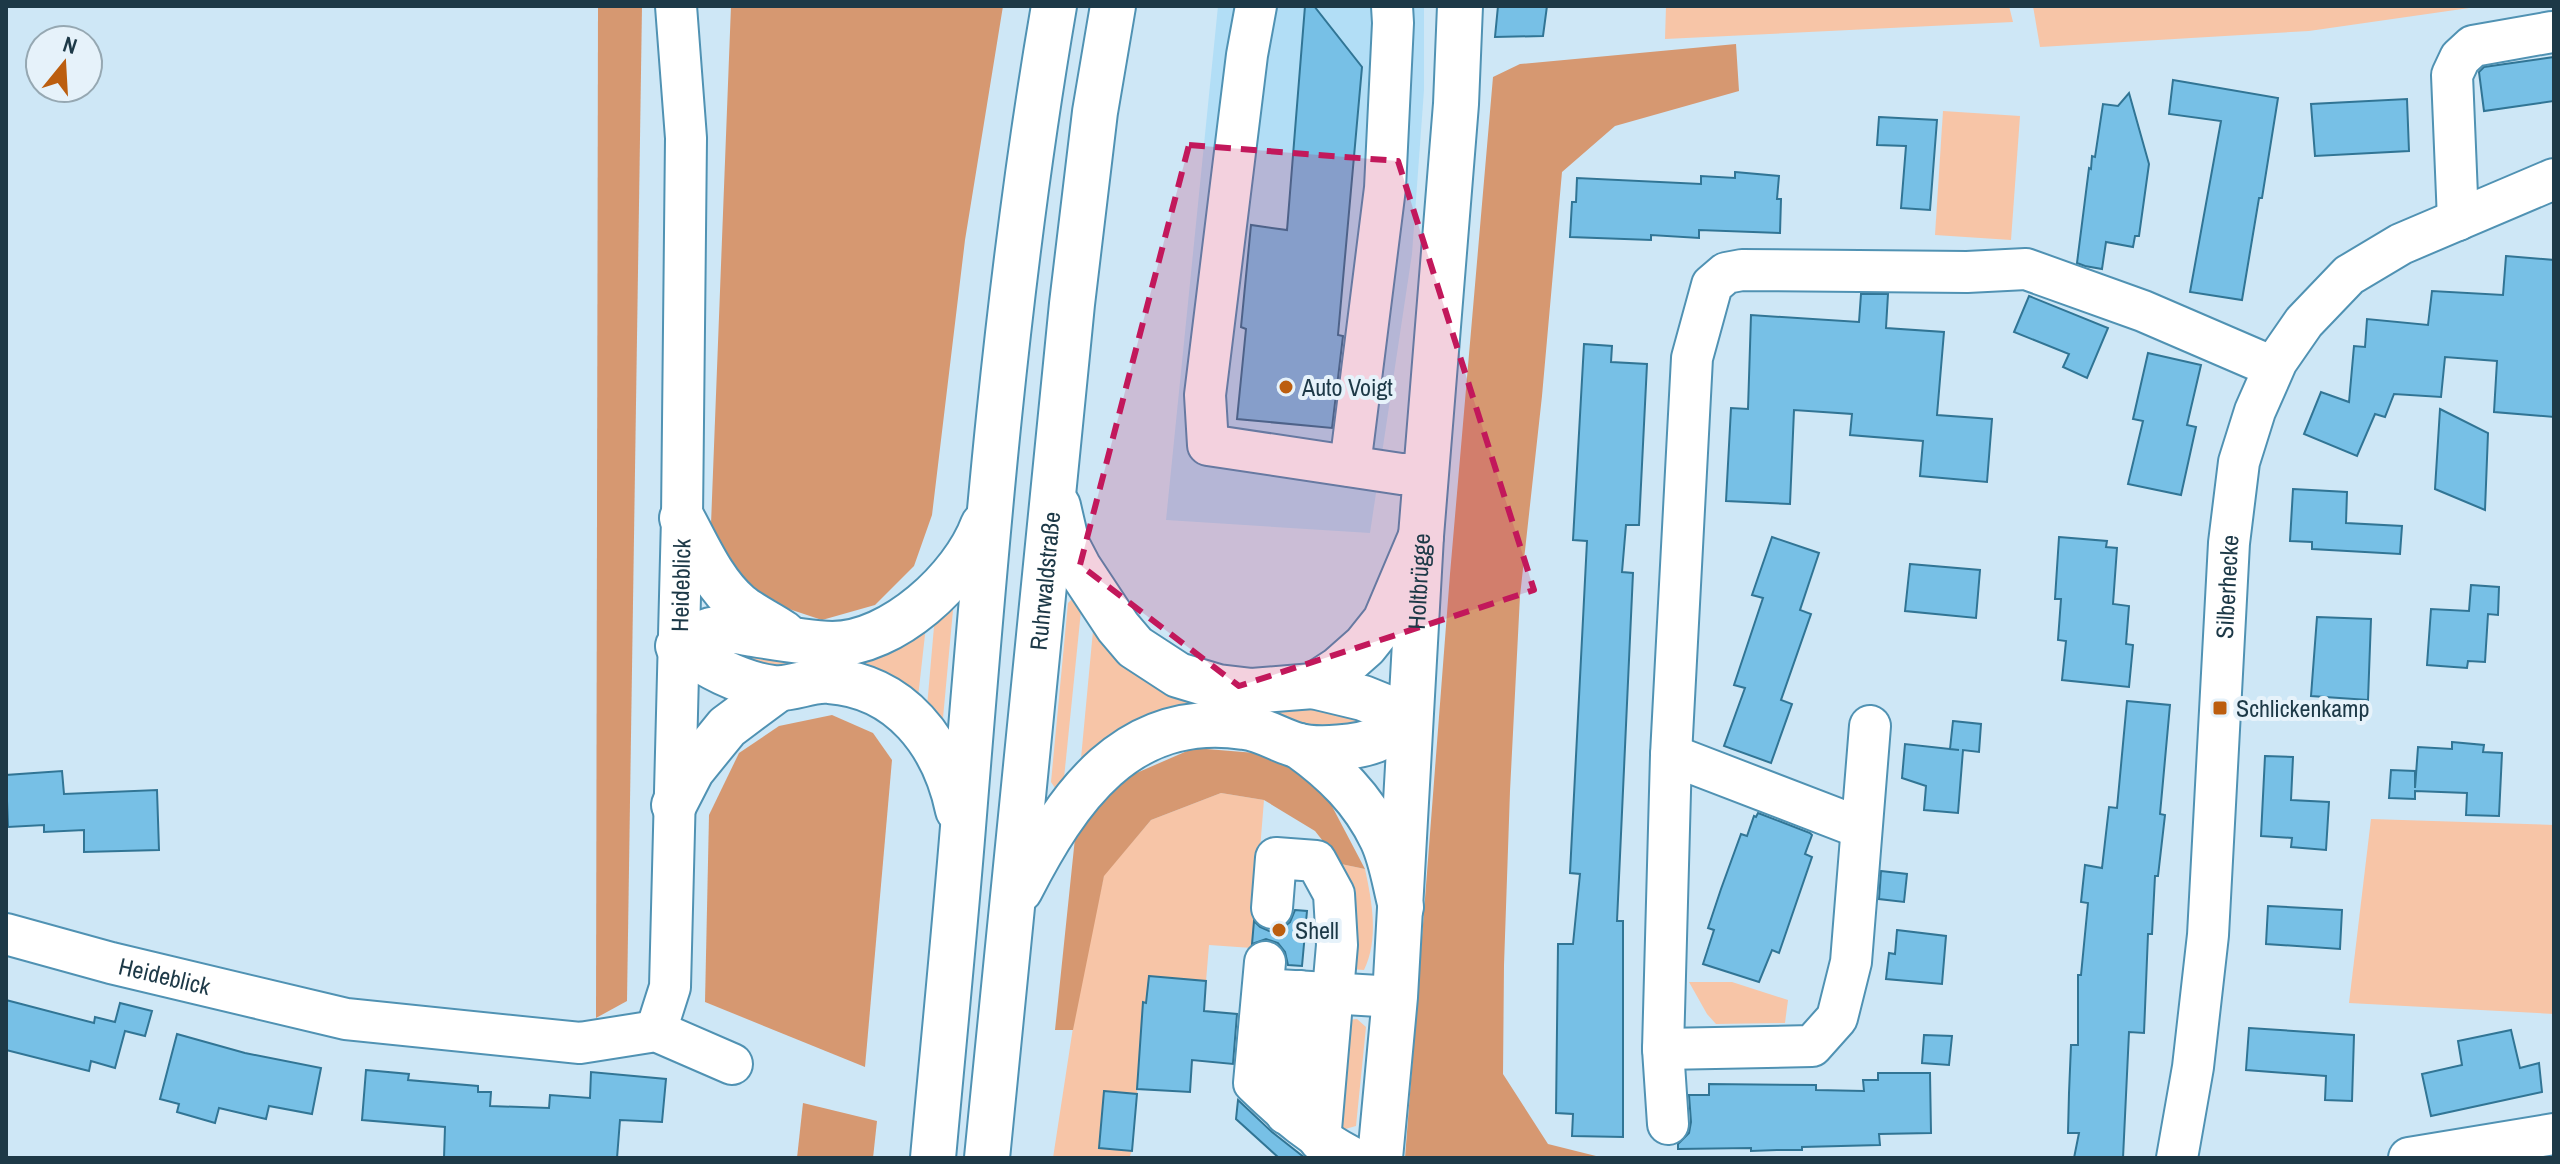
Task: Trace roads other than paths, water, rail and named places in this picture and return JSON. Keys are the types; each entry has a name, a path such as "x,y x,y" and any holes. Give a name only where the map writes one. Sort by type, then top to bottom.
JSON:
{"main road":[{"path":"933,1158 998,422 1017,250 1054,6"},
{"name":"Ruhrwaldstraße","path":"987,1158 1054,465 1095,112 1113,6"},
{"name":"Holtbrügge","path":"1380,1158 1395,997 1421,536 1456,104 1460,6"},
{"path":"1054,465 1058,508 1067,545 1102,605 1135,647 1178,675 1218,687 1252,691 1313,686 1363,698 1410,717"},
{"path":"678,646 712,630 834,644 894,626 921,606 953,575 973,549 992,496"},
{"path":"682,518 713,572 739,605 791,638"},
{"path":"1313,686 1365,646 1385,621 1421,536"},
{"path":"678,646 733,677 778,689"},
{"path":"674,805 692,770 727,727 778,689 824,680 854,684 878,692 920,728 945,766 963,830"},
{"path":"1299,746 1346,746 1379,739 1410,717"},
{"path":"1012,906 1037,857 1068,809 1089,782 1120,754 1149,738 1181,727 1215,724 1247,727 1299,746 1342,780 1362,804 1383,842 1401,907"}],"street":[{"name":"Heideblick","path":"6,934 111,963 346,1019 580,1043 656,1031 670,987 682,518 686,138 676,6"},
{"name":"Heideblick","path":"686,138 700,6"},
{"path":"1256,6 1247,55 1205,395 1208,445 1401,474 1426,474"},
{"path":"1350,466 1385,188 1392,6"},
{"path":"2458,220 2452,75 2460,58 2473,46 2552,32"},
{"name":"Silberhecke","path":"2177,1158 2193,1067 2208,935 2229,543 2239,462 2255,411 2273,367 2304,322 2349,275 2401,244 2554,179"},
{"path":"1668,1124 1663,1049 1671,755 1692,358 1712,285 1726,273 1742,270 1967,272 2026,269 2143,311 2273,367"},
{"path":"1663,1049 1812,1046 1837,1018 1851,962 1870,726"},
{"path":"1671,755 1861,828"},
{"path":"1272,908 1276,858 1316,861 1334,894 1337,945 1288,982"},
{"path":"1288,982 1395,997"},
{"path":"1288,982 1286,1114 1336,1149"},
{"path":"1288,982 1336,1149"},
{"path":"656,1031 732,1064"},
{"path":"2409,1158 2554,1134"}],"place":[{"name":"Auto Voigt","path":"1286,387"},
{"name":"Schlickenkamp","path":"2220,708"},
{"name":"Shell","path":"1279,930"}]}
